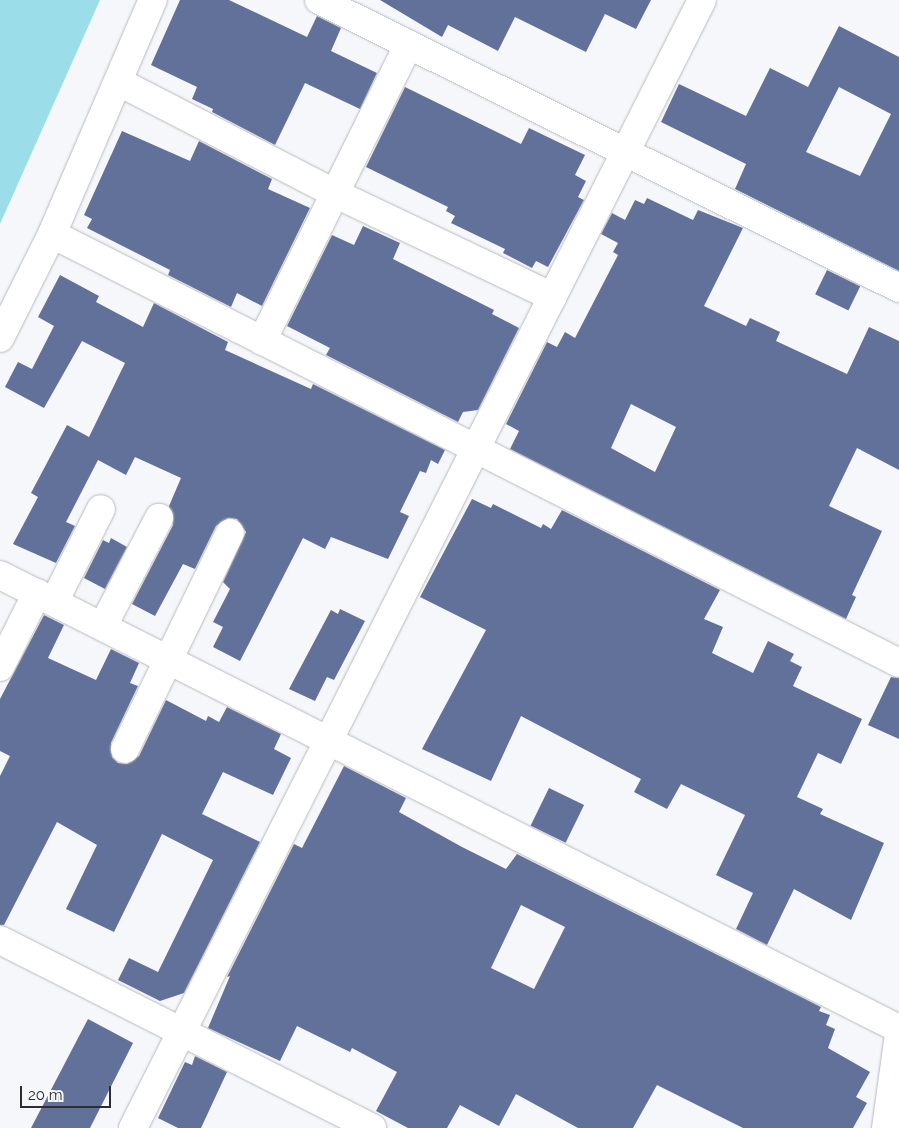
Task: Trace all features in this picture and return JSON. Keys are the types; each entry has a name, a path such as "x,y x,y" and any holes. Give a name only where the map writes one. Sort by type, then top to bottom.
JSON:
{"street":[{"path":"0,338 52,234 153,0"},
{"path":"319,0 628,150 899,288"},
{"path":"133,1128 702,0"},
{"path":"262,341 409,44"},
{"path":"119,82 334,193 553,297"},
{"path":"52,234 476,451 899,663"},
{"path":"0,667 101,508"},
{"path":"103,626 159,518"},
{"path":"125,749 230,533"},
{"path":"0,575 899,1029"},
{"path":"0,940 372,1128"},
{"path":"886,1128 899,1034"}],"water":[{"path":"0,0 100,0 0,224"}],"building":[{"path":"180,0 229,0 307,37 317,16 341,28 331,51 377,73 360,109 305,83 275,145 212,112 213,109 192,99 197,87 151,65"},
{"path":"380,0 651,0 636,29 605,14 586,52 515,17 498,51 448,25 442,37"},
{"path":"839,26 899,57 899,271 735,189 746,164 661,122 679,84 746,116 770,68 808,87","holes":["839,87 891,114 860,176 806,152"]},
{"path":"405,87 521,144 529,128 585,155 575,175 586,181 578,197 584,200 548,267 536,261 532,268 503,253 505,249 451,223 455,216 446,211 448,207 366,167"},
{"path":"122,131 190,161 199,141 272,179 268,189 310,208 262,306 237,293 231,307 168,275 170,270 87,228 92,219 84,215"},
{"path":"647,198 693,220 698,210 743,228 704,306 746,326 750,318 780,332 776,341 847,374 869,327 899,341 899,470 857,448 829,506 882,531 852,595 856,597 846,619 510,449 519,431 506,424 547,342 557,347 565,332 575,338 618,255 613,252 618,243 601,234 612,213 625,220 635,200 644,204","holes":["631,404 676,427 655,472 611,448"]},
{"path":"363,226 400,243 393,259 494,310 492,314 519,328 478,410 463,412 458,422 326,355 330,348 287,326 332,235 354,245"},
{"path":"827,270 860,286 848,310 815,294"},
{"path":"60,275 99,296 96,302 143,327 154,303 228,342 225,350 311,389 313,384 445,450 438,464 431,460 426,473 420,471 400,512 409,516 388,559 331,537 325,549 303,538 240,661 213,647 223,627 213,622 230,589 223,582 246,532 237,519 228,518 216,526 195,569 183,564 155,616 132,604 173,525 169,506 181,478 135,457 126,475 98,460 66,522 75,526 56,563 13,544 38,497 31,493 67,425 89,437 125,363 82,341 44,408 5,387 18,362 32,369 54,326 38,317"},
{"path":"472,499 491,508 493,504 541,528 543,524 551,529 562,510 720,590 704,619 723,627 712,653 753,673 768,641 794,654 790,661 802,667 793,686 862,719 841,764 818,753 797,797 823,809 820,814 884,843 851,920 794,889 767,945 736,929 753,893 716,875 745,815 681,784 667,809 634,792 641,779 521,716 491,781 422,749 486,630 420,597"},
{"path":"111,538 127,547 105,589 84,578 103,540 109,543"},
{"path":"340,609 365,621 334,680 327,677 315,701 289,689 331,610 338,614"},
{"path":"44,615 64,625 48,658 96,680 111,649 139,663 130,683 138,686 111,743 112,757 118,763 127,764 139,756 166,700 206,721 208,716 219,722 227,707 281,734 274,749 291,758 273,795 223,772 202,814 260,842 184,993 160,1001 118,980 129,958 158,972 213,860 162,834 114,932 66,909 97,845 57,822 4,925 0,925 0,776 10,756 0,751 0,699"},
{"path":"891,677 899,678 899,739 868,725"},
{"path":"344,766 406,798 399,812 462,847 506,869 517,854 821,1007 819,1011 830,1015 826,1025 835,1029 828,1048 870,1072 856,1097 867,1103 853,1128 743,1128 657,1085 633,1128 578,1128 516,1094 499,1126 460,1105 447,1128 408,1128 376,1111 397,1072 352,1048 350,1052 297,1026 280,1061 208,1028 230,976 227,977 294,844 302,848","holes":["521,905 565,927 534,989 491,968"]},
{"path":"549,788 584,805 566,843 531,826"},
{"path":"88,1019 133,1043 90,1128 31,1128"},
{"path":"195,1056 227,1072 201,1128 178,1128 158,1118 185,1062 192,1065"}]}
